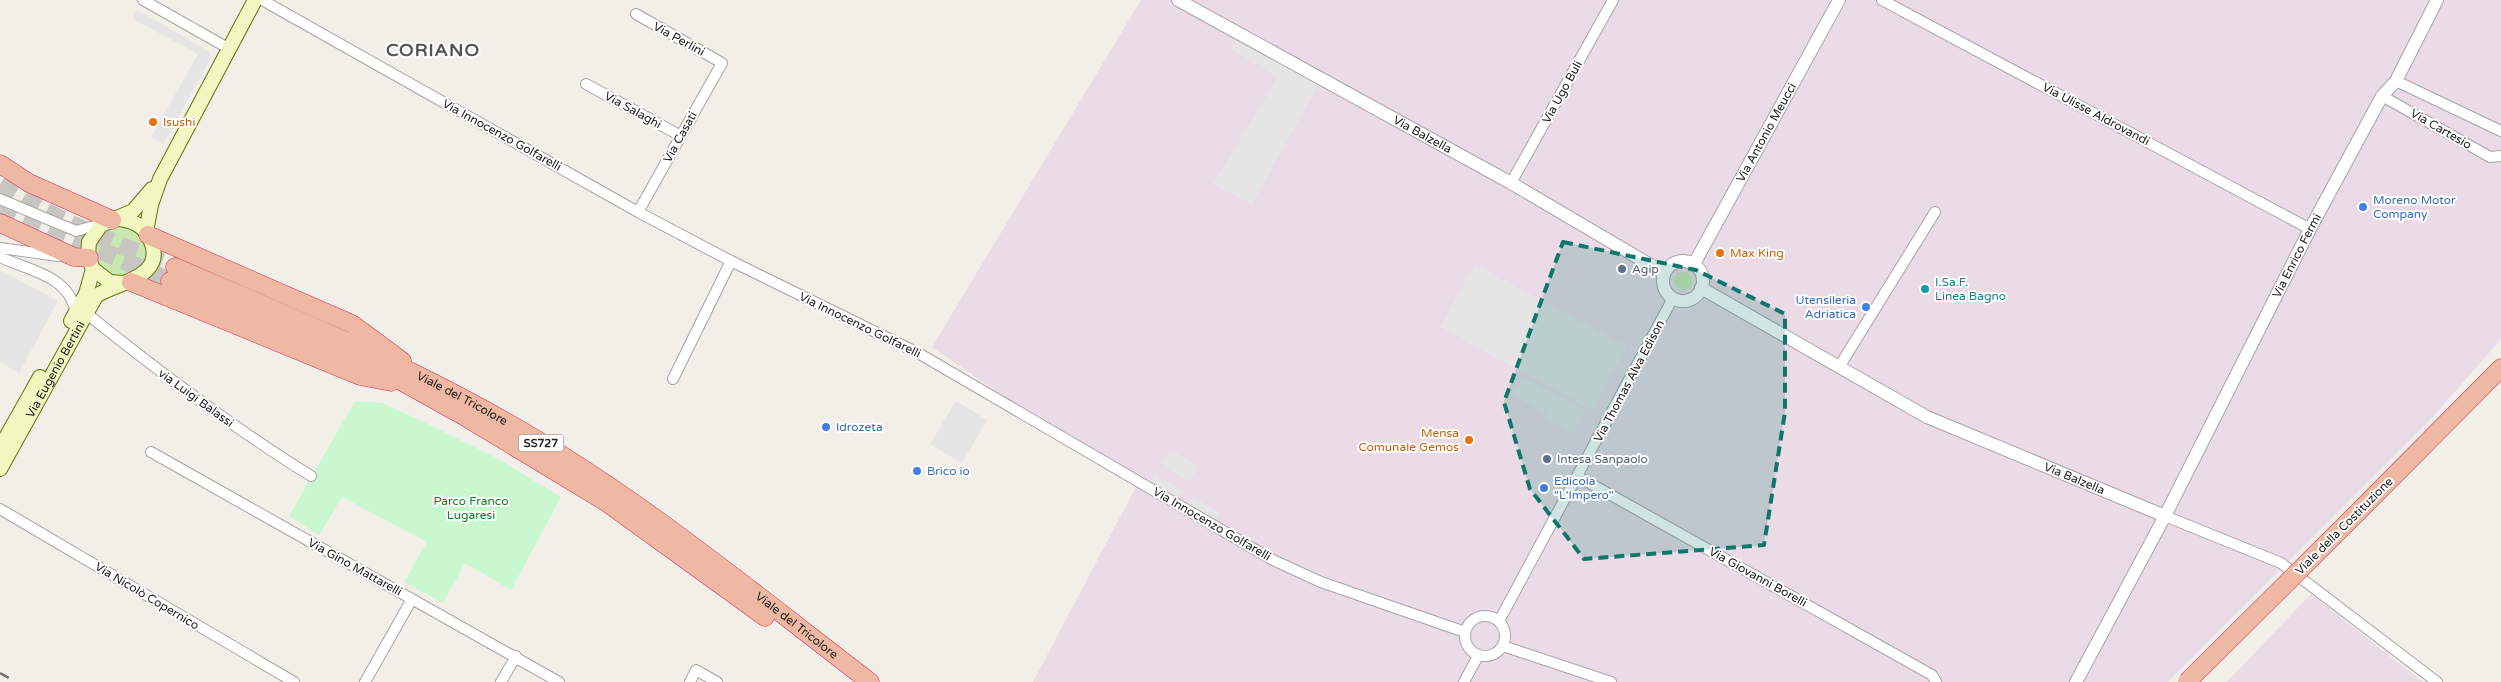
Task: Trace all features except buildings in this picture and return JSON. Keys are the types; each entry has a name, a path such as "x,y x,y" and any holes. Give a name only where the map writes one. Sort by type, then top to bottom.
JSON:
{"highway":[{"path":"0,164 30,183 71,204 112,221"},
{"path":"0,223 91,263"},
{"path":"147,234 352,324 380,343 416,381"},
{"name":"Viale del Tricolore","path":"172,274 502,420 573,463 670,529 870,682"},
{"path":"127,283 360,376 416,381"},
{"name":"Viale della Costituzione","path":"2203,682 2501,368"},
{"name":"Viale del Tricolore","path":"416,381 606,502 759,612 850,682"},
{"name":"Viale della Costituzione","path":"2187,682 2501,384"}],"main road":[{"name":"Via Eugenio Bertini","path":"0,448 81,312 96,296 143,275 151,263 153,249 147,234 151,205 160,179 255,0"},
{"name":"Via Eugenio Bertini","path":"0,469 81,312 91,263 88,249 92,236 112,221 133,211 144,201 160,179"},
{"path":"112,221 132,221 147,234"},
{"path":"91,263 103,279 127,283"}],"street":[{"path":"142,0 156,3 228,48"},
{"name":"Via Innocenzo Golfarelli","path":"262,0 638,212 730,261 918,353 1273,560 1321,582 1464,632"},
{"name":"Via Balzella","path":"1178,0 1512,183 1664,273"},
{"name":"Via Ugo Buli","path":"1512,183 1613,0"},
{"name":"Via Antonio Meucci","path":"1694,264 1839,0"},
{"name":"Via Ulisse Aldrovandi","path":"1882,0 2310,229"},
{"name":"Via Enrico Fermi","path":"2076,682 2165,516 2310,229 2382,96 2396,81 2437,0"},
{"name":"Via Perlini","path":"636,14 722,63"},
{"name":"Via Casati","path":"638,212 722,63"},
{"name":"Via Cartesio","path":"2396,81 2501,131"},
{"name":"Via Salaghi","path":"586,84 681,136"},
{"name":"Via Cartesio","path":"2382,96 2490,157 2501,156"},
{"path":"0,199 76,231 112,221"},
{"path":"1839,367 1934,212"},
{"path":"0,248 54,255 82,264 91,263"},
{"path":"0,257 61,283 81,312"},
{"path":"674,379 730,261"},
{"path":"1677,262 1694,264 1702,275 1702,288 1698,294 1686,300 1673,298 1665,290 1664,273 1677,262"},
{"name":"Via Balzella","path":"1702,288 1927,417 2281,563 2437,682"},
{"name":"Via Thomas Alva Edison","path":"1499,621 1673,298"},
{"name":"via Luigi Balassi","path":"81,312 154,368 269,450 311,476"},
{"name":"Via Gino Mattarelli","path":"151,452 516,656 558,682"},
{"name":"Via Giovanni Borelli","path":"1577,476 1932,675 1936,682"},
{"name":"Via Nicolò Copernico","path":"0,509 294,682"},
{"path":"364,682 412,599"},
{"path":"1488,616 1499,621 1505,633 1503,646 1495,654 1478,656 1473,653 1466,644 1464,632 1467,626 1476,618 1488,616"},
{"path":"1503,646 1611,682"},
{"path":"501,682 516,656"},
{"path":"1464,682 1478,656"},
{"path":"690,682 696,670 717,682"}],"highlighted area":[{"path":"1563,242 1696,270 1785,314 1785,412 1764,545 1584,559 1530,489 1504,402"}],"shaded area":[{"path":"1141,0 2501,0 2501,339 2431,419 2168,682 1033,682 1136,487 932,347"},
{"path":"137,10 209,51 210,60 163,144 151,137 198,54 133,19"},
{"path":"1241,34 1322,79 1252,204 1213,184 1278,77 1230,49"},
{"path":"1475,264 1627,347 1592,410 1440,327"},
{"path":"0,270 58,301 19,373 0,362"},
{"path":"1523,377 1585,410 1573,433 1545,418 1547,414 1513,395"},
{"path":"956,401 987,420 962,463 930,444"},
{"path":"1170,449 1198,467 1189,482 1161,464"},
{"path":"1155,475 1183,491 1178,498 1151,482"},
{"path":"1192,496 1220,513 1216,520 1188,503"},
{"path":"2311,594 2423,682 2227,682"}],"green space":[{"path":"120,225 130,227 138,233 144,241 146,251 144,261 138,269 130,275 120,277 110,275 102,269 96,261 94,251 96,241 102,233 110,227"},
{"path":"1683,272 1689,275 1692,281 1689,287 1683,290 1677,287 1674,281 1677,275"},
{"name":"Parco Franco Lugaresi","path":"355,401 382,403 413,417 493,456 561,497 511,590 465,563 443,603 404,582 427,542 342,497 319,535 289,516"}],"tunnel":[{"path":"0,184 63,220 175,267"},
{"path":"0,206 170,281"}],"railway":[{"path":"0,673 16,682"}],"place":[{"name":"Isushi","path":"153,122"},
{"name":"Moreno Motor Company","path":"2363,207"},
{"name":"Max King","path":"1720,253"},
{"name":"Agip","path":"1622,269"},
{"name":"I.Sa.F. Linea Bagno","path":"1925,289"},
{"name":"Utensileria Adriatica","path":"1866,307"},
{"name":"Idrozeta","path":"826,427"},
{"name":"Mensa Comunale Gemos","path":"1469,440"},
{"name":"Intesa Sanpaolo","path":"1547,459"},
{"name":"Brico io","path":"917,471"},
{"name":"Edicola \"L'Impero\"","path":"1544,488"}],"district":[{"name":"CORIANO","path":"433,50"}]}
